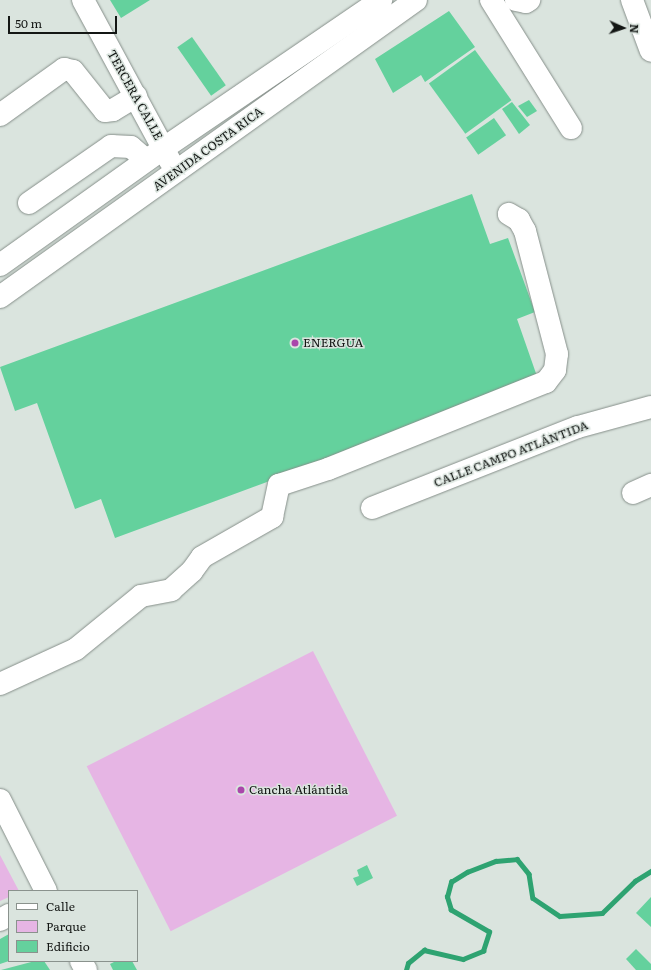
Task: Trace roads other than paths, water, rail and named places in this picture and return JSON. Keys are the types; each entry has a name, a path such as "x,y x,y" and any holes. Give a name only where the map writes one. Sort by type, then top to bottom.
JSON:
{"street":[{"name":"TERCERA CALLE","path":"83,0 136,96 155,154 176,172"},
{"name":"AVENIDA COSTA RICA","path":"0,265 155,154 381,0"},
{"name":"AVENIDA COSTA RICA","path":"0,296 416,0"},
{"path":"491,0 571,128"},
{"path":"516,0 526,2 529,0"},
{"path":"632,0 651,51"},
{"path":"0,115 64,68 73,71 105,111 113,110 136,96"},
{"path":"29,203 111,146 131,147 155,154"},
{"path":"0,684 76,650 135,599 171,590 192,571 202,557 272,517 279,485 328,469 546,382 555,370 557,354 526,231 519,220 509,214"},
{"name":"CALLE CAMPO ATLÁNTIDA","path":"372,508 578,427 651,407"},
{"path":"0,800 45,890"}],"waterway":[{"path":"406,970 408,963 424,950 463,959 483,951 489,932 451,910 447,897 451,882 467,872 496,861 517,859 529,874 533,898 560,916 602,913 635,881 651,871"}],"place":[{"name":"ENERGUA","path":"295,343"},
{"name":"Cancha Atlántida","path":"241,790"}]}
